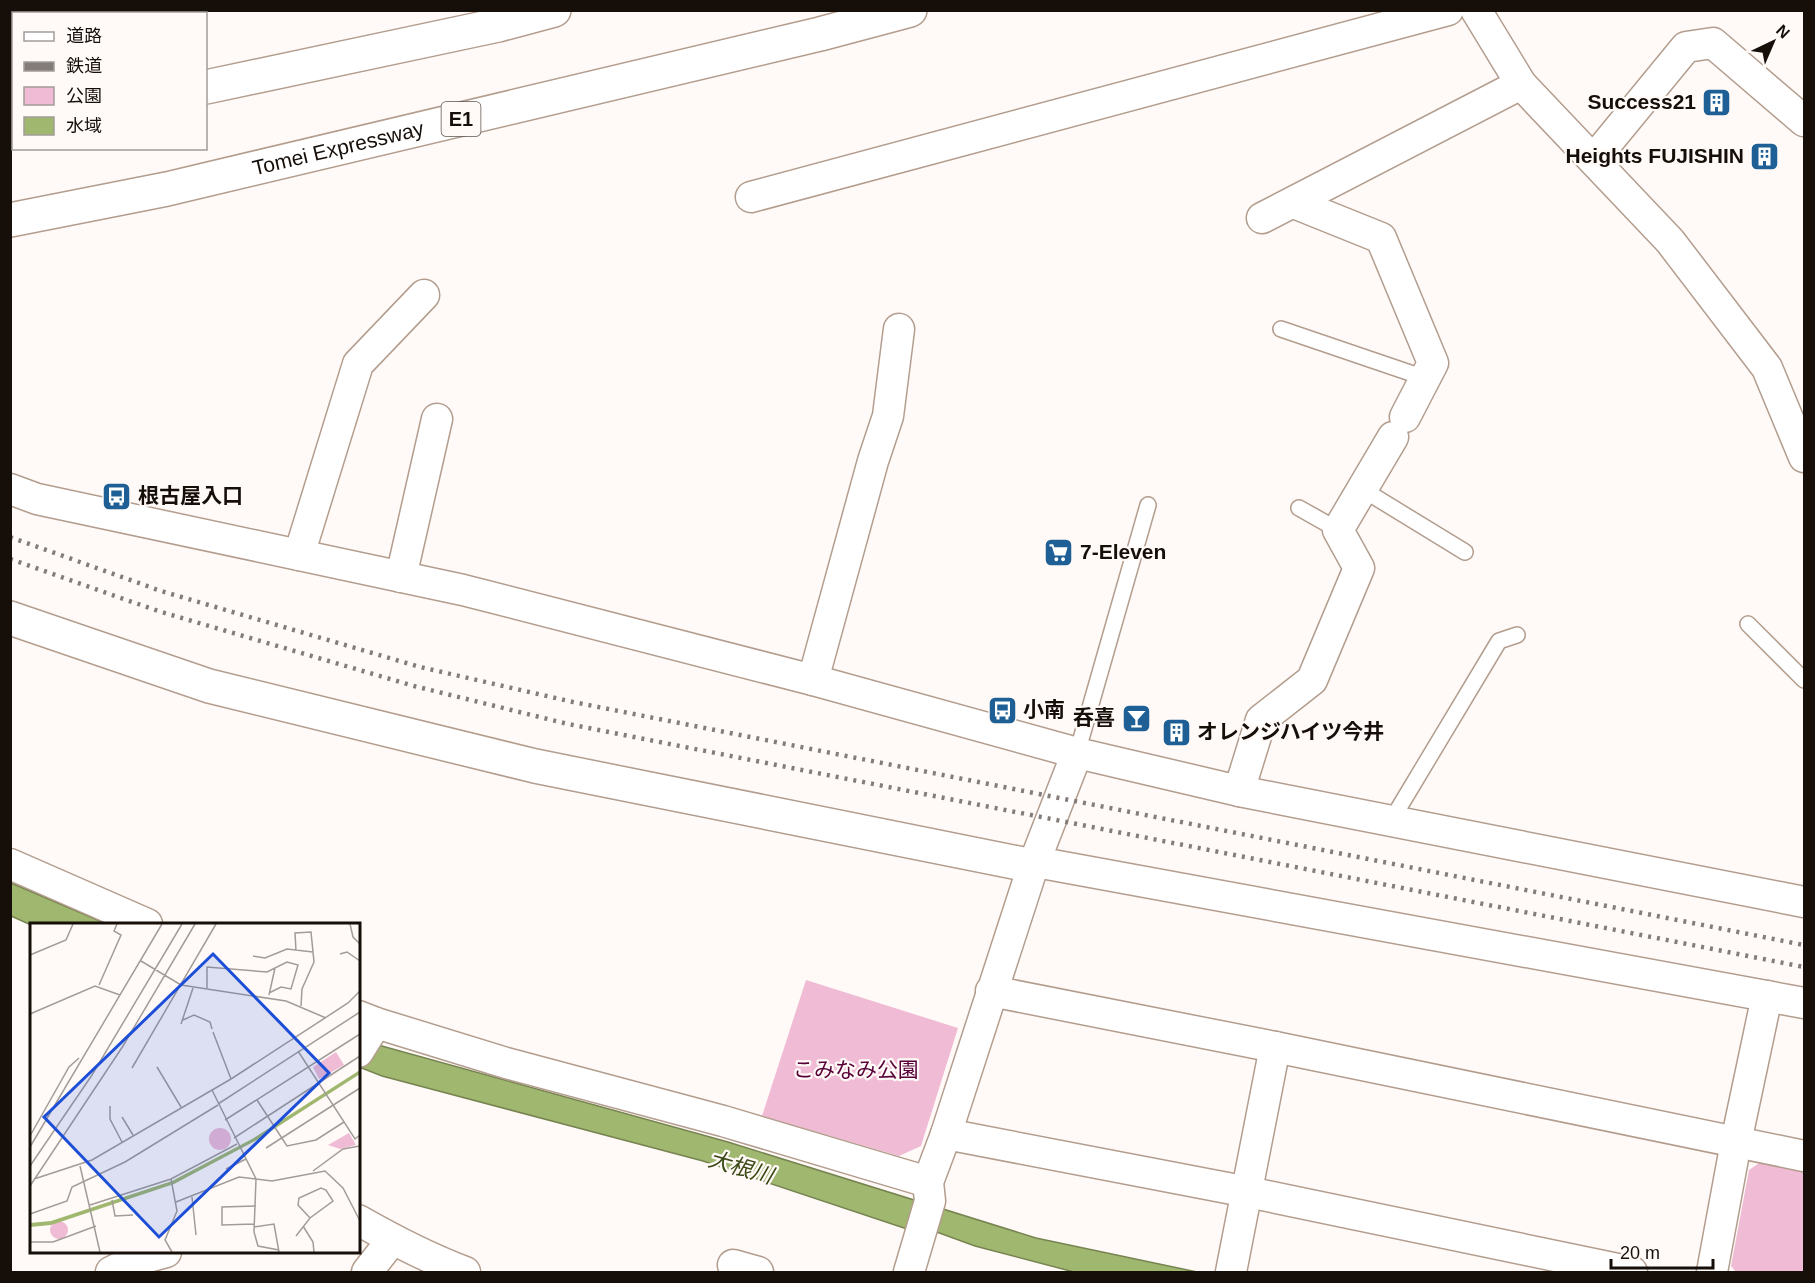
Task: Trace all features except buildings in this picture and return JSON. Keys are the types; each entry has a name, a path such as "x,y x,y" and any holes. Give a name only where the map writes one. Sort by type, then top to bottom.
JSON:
{"main road":[{"path":"207,87 498,25 554,10"},
{"name":"Tomei Expressway","path":"10,220 178,186 819,34 910,10"},
{"path":"10,618 209,686 535,766 1034,864"}],"street":[{"path":"751,197 1448,10"},
{"path":"1476,10 1521,84 1670,241 1767,368 1797,419 1804,457"},
{"path":"1594,159 1686,47 1713,43 1804,121"},
{"path":"1262,218 1521,84"},
{"path":"1239,791 1262,720 1312,680 1359,568 1338,530 1399,427 1433,363 1381,238 1294,203"},
{"path":"299,555 358,364 424,295"},
{"path":"813,680 873,461 888,416 899,329"},
{"path":"401,576 437,419"},
{"path":"10,489 37,499 463,590 813,680 1077,753 1239,791 1804,902"},
{"path":"909,1272 920,1237 929,1192 991,991 1034,864 1077,753"},
{"path":"10,864 145,923"},
{"path":"1034,864 1804,1003"},
{"path":"991,991 1804,1156"},
{"path":"1712,1272 1736,1142 1767,996"},
{"path":"365,1032 506,1063 723,1121 929,1192"},
{"path":"1232,1272 1275,1047"},
{"path":"946,1134 1248,1192 1632,1272"},
{"path":"360,1221 392,1240 465,1272"},
{"path":"367,1272 392,1240"},
{"path":"111,1272 133,1261 159,1253"}],"lane":[{"path":"1281,329 1425,378"},
{"path":"1362,489 1464,552"},
{"path":"1077,753 1148,505"},
{"path":"1299,508 1338,530"},
{"path":"1748,624 1804,680"},
{"path":"1391,821 1499,642 1517,635"}],"green space":[{"name":"こみなみ公園","path":"806,980 958,1028 921,1146 899,1156 762,1116"},
{"path":"1762,1161 1804,1170 1804,1272 1736,1272 1731,1266 1749,1170"}],"water":[{"path":"10,883 105,923 30,925 11,916"},
{"name":"大根川","path":"360,1038 371,1043 728,1142 1036,1238 1197,1272 1074,1272 975,1246 934,1231 907,1229 703,1161 382,1076 360,1067"}],"railway":[{"path":"10,537 161,591 420,667 573,702 1804,945"},
{"path":"10,559 158,611 414,686 568,724 1804,967"}],"place":[{"name":"Success21","path":"1717,102"},
{"name":"Heights FUJISHIN","path":"1765,156"},
{"name":"根古屋入口","path":"117,496"},
{"name":"7-Eleven","path":"1059,552"},
{"name":"小南","path":"1002,710"},
{"name":"呑喜","path":"1136,718"},
{"name":"オレンジハイツ今井","path":"1176,732"}]}
